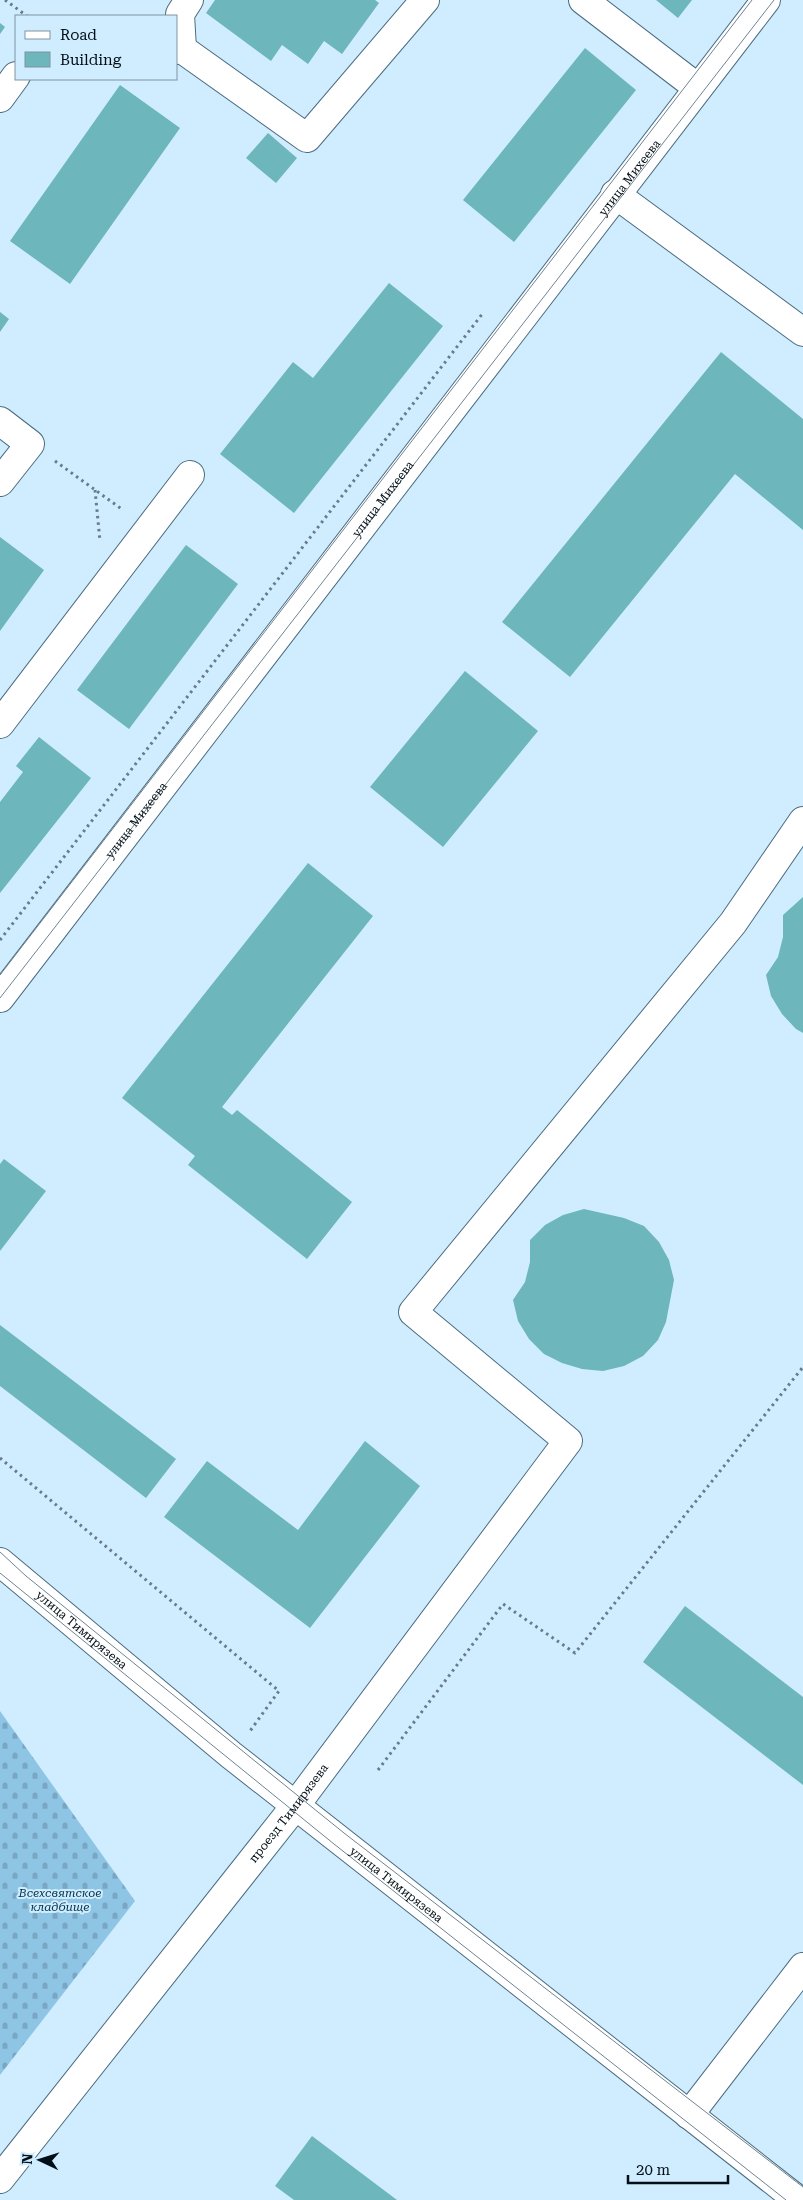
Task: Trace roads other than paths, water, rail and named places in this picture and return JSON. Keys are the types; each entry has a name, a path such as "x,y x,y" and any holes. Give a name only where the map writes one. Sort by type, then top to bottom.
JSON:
{"street":[{"path":"189,0 180,14 179,50 307,138 425,0"},
{"path":"582,0 698,88"},
{"name":"улица Михеева","path":"0,998 615,194 766,0"},
{"path":"0,98 15,77"},
{"path":"615,194 803,332"},
{"path":"0,421 30,444 0,482"},
{"path":"0,724 190,476"},
{"name":"проезд Тимирязева","path":"0,2178 219,1905 568,1442 413,1312 733,923 803,821"},
{"name":"улица Тимирязева","path":"0,1562 231,1755 798,2200"},
{"path":"689,2115 803,1968"}],"tram line":[{"path":"0,975 752,0"},
{"path":"0,998 774,0"},
{"path":"0,1552 26,1576 344,1833 803,2187"},
{"path":"0,1573 334,1844 786,2200"}],"park label":[{"name":"Всехсвятское кладбище","path":"60,1900"}]}
